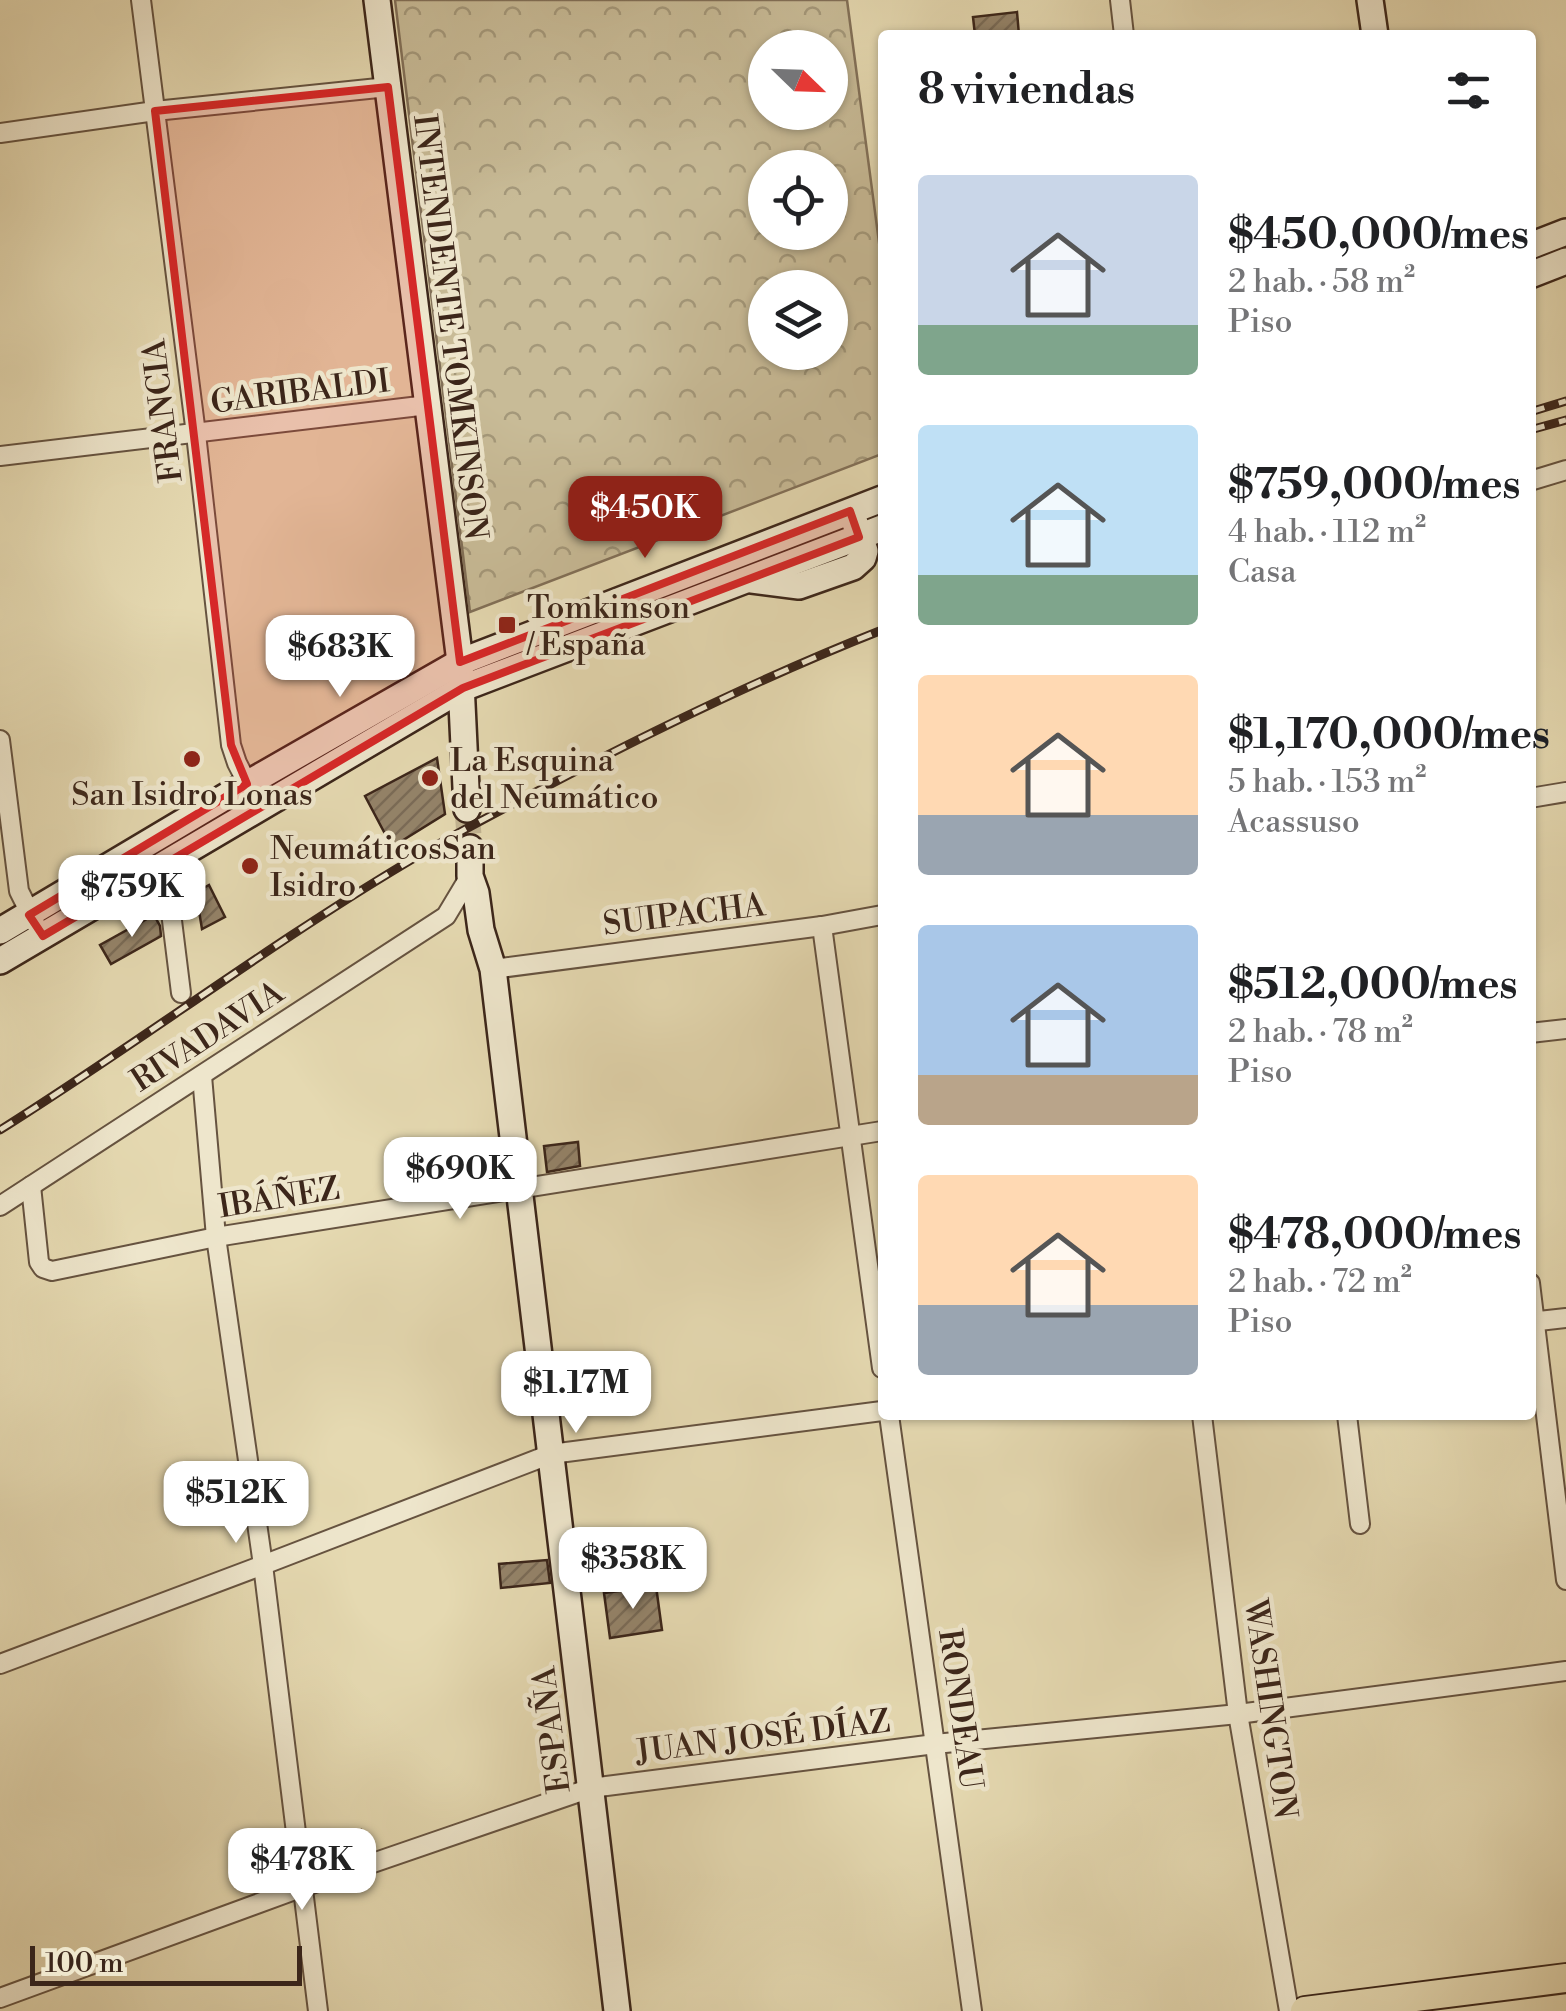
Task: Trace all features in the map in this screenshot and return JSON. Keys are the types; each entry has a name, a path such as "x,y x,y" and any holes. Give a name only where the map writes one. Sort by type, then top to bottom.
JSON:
{"main road":[{"name":"INTENDENTE TOMKINSON","path":"378,0 462,675"},
{"path":"1370,0 1374,30"},
{"path":"1536,244 1566,232"},
{"path":"1536,272 1566,261"},
{"path":"0,961 36,926 247,784 462,675 878,500"},
{"path":"0,932 36,926 165,864 262,808 462,675 747,580 798,586 854,567 863,558 871,532 850,511"},
{"path":"462,675 467,809"},
{"name":"ESPAÑA","path":"470,848 470,876 493,969 617,2011"},
{"path":"1305,2011 1566,1978"}],"street":[{"name":"FRANCIA","path":"141,0 231,746 262,808"},
{"path":"1120,0 1123,30"},
{"path":"0,133 155,111 388,86"},
{"name":"GARIBALDI","path":"0,456 428,405"},
{"path":"1536,479 1566,470"},
{"path":"0,740 20,890 36,926"},
{"path":"1536,797 1566,792"},
{"path":"165,864 181,992"},
{"name":"RIVADAVIA","path":"0,1206 446,916 470,876"},
{"name":"SUIPACHA","path":"493,969 822,926 878,915"},
{"path":"446,916 461,916 481,930"},
{"path":"822,926 878,1339"},
{"path":"1536,1033 1566,1029"},
{"path":"202,1076 216,1237 263,1566 318,2011"},
{"name":"IBÁÑEZ","path":"32,1186 39,1262 52,1271 216,1237 878,1132"},
{"path":"1536,1322 1566,1318"},
{"path":"1536,1352 1566,1580"},
{"path":"0,1664 551,1454 878,1411"},
{"name":"RONDEAU","path":"890,1420 972,2011"},
{"name":"WASHINGTON","path":"1203,1420 1238,1714 1290,2011"},
{"path":"1348,1420 1360,1524"},
{"name":"JUAN JOSÉ DÍAZ","path":"0,1998 590,1788 935,1744 1238,1714 1566,1671"}],"highlighted area":[{"path":"388,87 460,662 850,511 859,537 463,688 43,936 29,915 247,784 231,745 155,111"}],"green space":[{"path":"395,0 847,0 878,235 878,456 470,612"}],"building":[{"path":"1017,12 1019,30 974,30 973,17"},
{"path":"437,758 445,814 392,847 365,796"},
{"path":"209,885 225,917 202,929 197,899 200,890"},
{"path":"154,915 161,936 111,964 100,945"},
{"path":"578,1142 580,1166 547,1172 544,1146"},
{"path":"547,1560 550,1583 501,1588 499,1564"},
{"path":"656,1586 662,1630 610,1638 604,1593"},
{"path":"361,1830 366,1852 321,1865 315,1841"}],"tunnel":[{"path":"467,809 470,848"}],"railway":[{"path":"1536,410 1566,401"},
{"path":"1536,428 1566,420"},
{"path":"0,1130 303,928 442,842 675,722 878,632"}],"place":[{"name":"Tomkinson / España","path":"507,625"},
{"name":"San Isidro Lonas","path":"192,759"},
{"name":"La Esquina del Neumático","path":"430,778"},
{"name":"NeumáticosSan Isidro","path":"250,866"}]}
